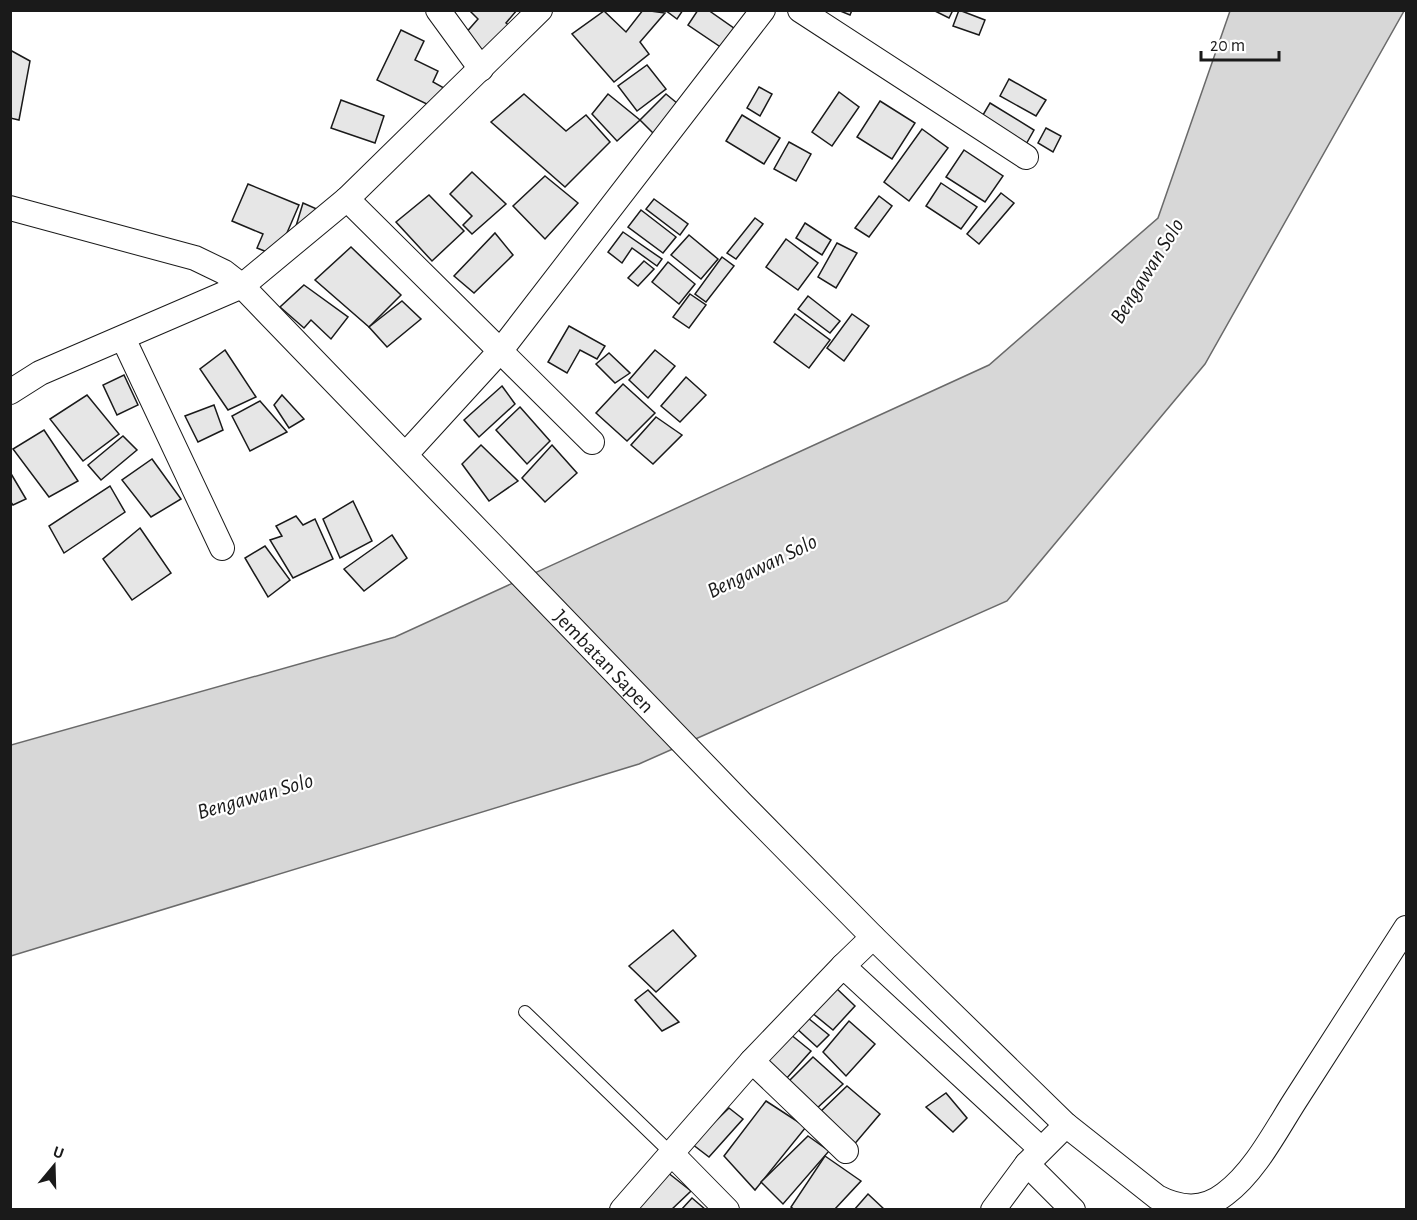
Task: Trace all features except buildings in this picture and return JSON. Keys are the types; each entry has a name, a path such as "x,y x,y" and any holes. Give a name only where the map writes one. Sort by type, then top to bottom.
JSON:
{"street":[{"path":"438,10 481,69"},
{"path":"10,392 40,373 242,286 347,199 540,10"},
{"path":"406,454 501,350 763,10"},
{"path":"800,10 1026,157"},
{"path":"347,199 592,442"},
{"name":"Jembatan Sapen","path":"10,208 195,258 224,272 242,286 873,938 1150,1203 1197,1207 1225,1194 1241,1177 1276,1129 1407,928"},
{"path":"123,338 222,548"},
{"path":"622,1209 752,1061 873,938"},
{"path":"843,966 1034,1156 1072,1209"},
{"path":"752,1061 846,1151"},
{"path":"993,1209 1034,1156 1066,1125"},
{"path":"671,1153 727,1209"}],"lane":[{"path":"525,1012 671,1153"}],"water":[{"name":"Bengawan Solo","path":"1230,11 1404,11 1205,364 1007,601 639,764 11,956 11,745 395,637 989,365 1158,218"}]}
